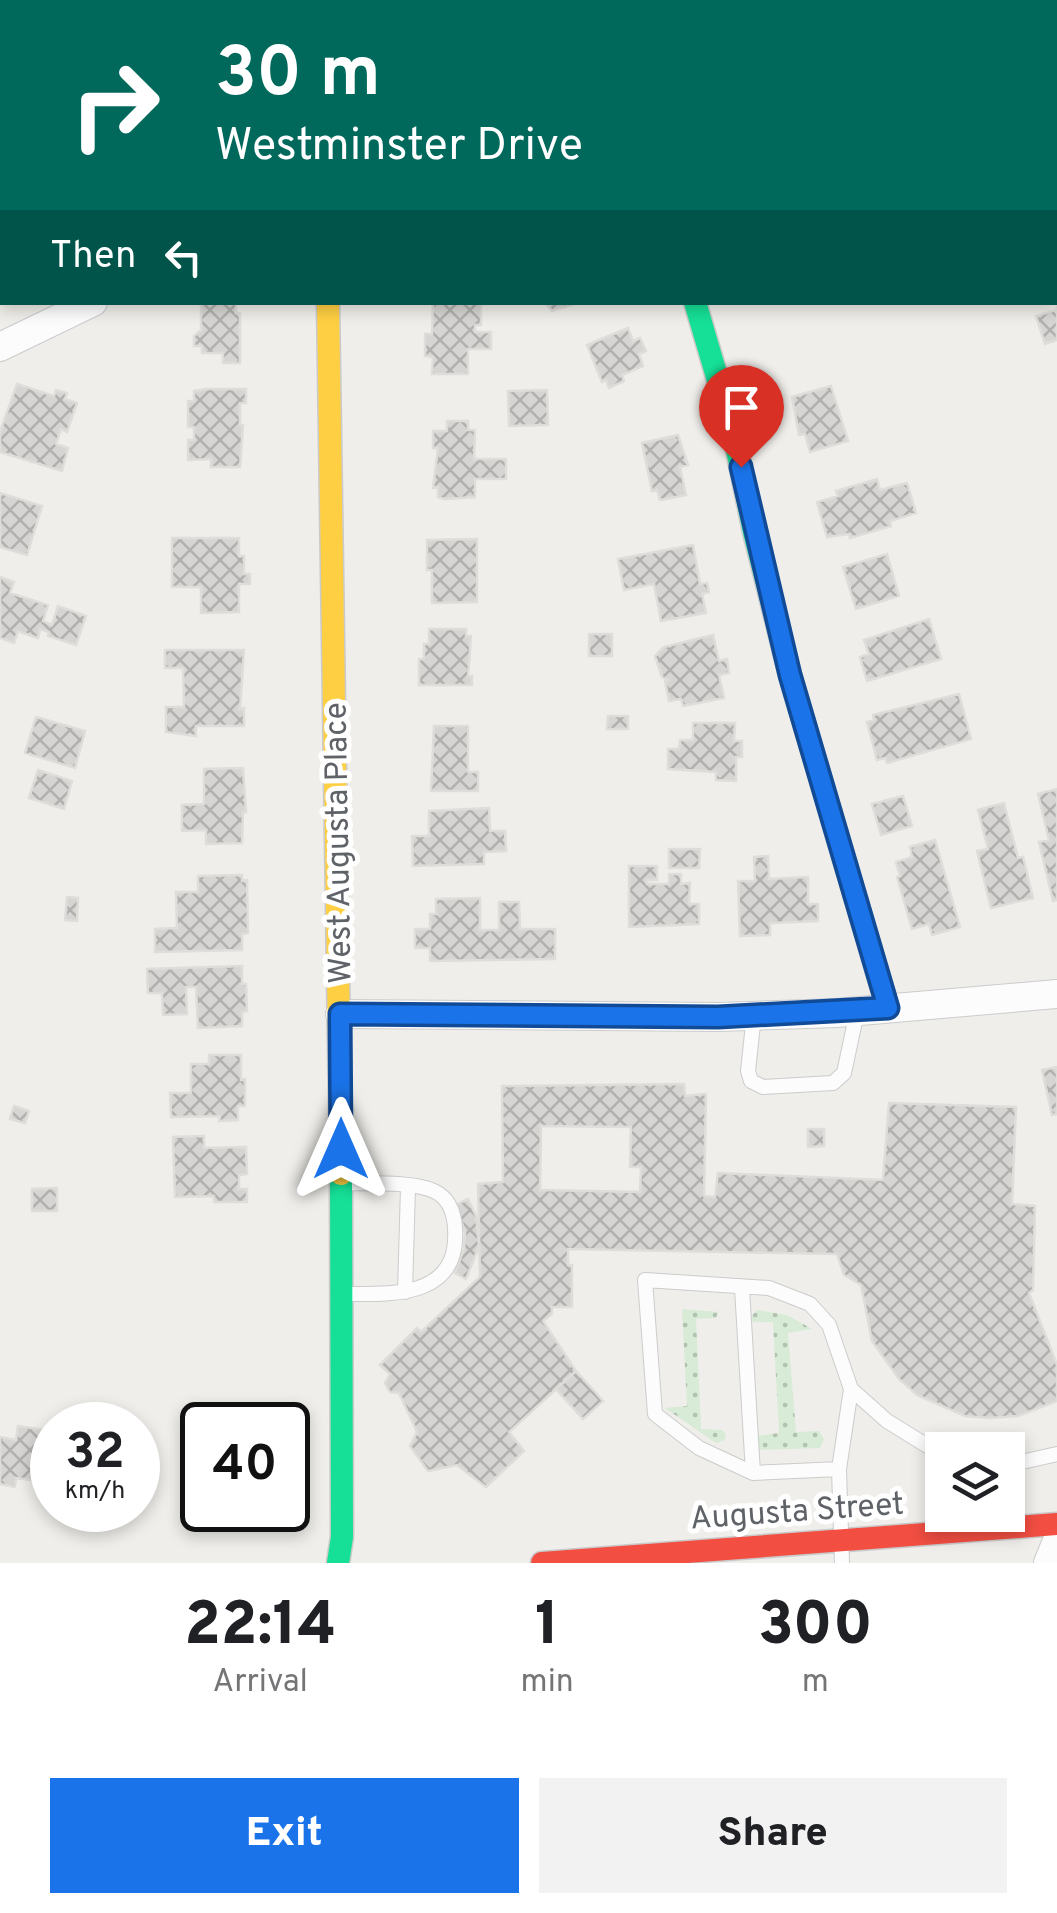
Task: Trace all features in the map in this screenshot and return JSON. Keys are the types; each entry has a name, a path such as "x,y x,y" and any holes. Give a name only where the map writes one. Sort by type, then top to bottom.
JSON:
{"street":[{"path":"0,347 87,305"},
{"name":"West Augusta Place","path":"328,305 340,1014 342,1537 338,1563"},
{"path":"696,305 734,435 790,675 888,1008"},
{"path":"340,1014 754,1016 857,1012 1057,994"},
{"name":"Augusta Street","path":"542,1563 750,1544 842,1552 1057,1524"},
{"path":"1048,1563 1057,1541"}],"lane":[{"path":"754,1016 748,1071 751,1081 763,1086 833,1083 844,1073 857,1012"},
{"path":"341,1183 431,1190 448,1201 455,1221 456,1244 442,1274 416,1292 342,1294"},
{"path":"405,1292 408,1187"},
{"path":"839,1469 753,1472 699,1448 655,1414 646,1280 769,1288 810,1304 828,1325 851,1389 839,1469 842,1552"},
{"path":"742,1288 753,1472"},
{"path":"851,1389 887,1421 925,1444"},
{"path":"1025,1461 1057,1454"}],"green space":[{"path":"682,1309 718,1312 716,1318 696,1319 701,1429 722,1430 725,1440 716,1443 665,1408 687,1406"},
{"path":"758,1310 787,1315 812,1329 788,1333 796,1432 819,1431 824,1439 820,1448 756,1450 757,1436 779,1433 773,1322 753,1322 751,1316"}],"building":[{"path":"201,305 236,305 236,313 240,313 240,363 223,363 223,353 202,353 202,346 194,346 194,336 201,330"},
{"path":"433,305 481,305 481,325 475,325 475,332 491,332 491,349 468,349 468,374 432,374 433,357 425,356 425,334 432,334"},
{"path":"547,305 571,305 552,311"},
{"path":"1057,306 1057,340 1045,344 1036,316 1056,310"},
{"path":"628,328 633,341 640,338 646,351 639,354 643,366 622,375 624,381 609,388 606,380 602,382 587,345"},
{"path":"17,384 54,396 56,390 67,393 65,399 77,403 67,432 61,429 56,444 68,448 62,471 0,452 0,432"},
{"path":"831,386 848,441 810,452 805,434 799,435 792,397"},
{"path":"246,389 246,403 240,403 240,467 211,467 211,459 188,460 188,440 194,440 194,427 188,427 188,401 194,401 194,391"},
{"path":"547,390 548,425 509,426 508,391"},
{"path":"447,421 468,421 468,430 475,430 474,459 506,459 506,479 475,479 475,497 438,497 438,487 433,488 438,448 433,448 433,431 447,431"},
{"path":"678,435 688,465 680,467 686,495 660,500 657,490 652,491 642,443"},
{"path":"877,479 880,490 907,483 916,513 890,521 891,526 850,538 849,534 827,537 817,502 838,496 836,491"},
{"path":"0,493 42,506 27,555 0,547"},
{"path":"172,538 239,538 239,556 244,556 244,574 250,574 250,584 239,584 239,612 201,613 201,587 172,587"},
{"path":"477,539 477,602 432,603 427,540"},
{"path":"693,545 700,584 707,583 709,592 702,594 706,613 661,621 654,584 624,590 618,559"},
{"path":"887,554 899,596 856,609 843,567"},
{"path":"0,577 14,582 10,593 48,605 43,621 52,625 58,606 86,616 76,645 48,636 49,632 40,629 38,638 18,631 14,643 0,638"},
{"path":"929,619 941,659 867,681 860,657 869,654 864,640"},
{"path":"429,629 466,629 466,636 471,636 468,677 472,676 472,685 419,685 419,659 424,659 424,644 429,644"},
{"path":"589,634 612,634 612,656 589,656"},
{"path":"713,635 719,661 727,659 729,673 719,675 724,698 683,706 681,699 669,701 665,681 668,680 662,677 655,656 664,647"},
{"path":"165,650 244,650 240,709 244,708 244,726 196,726 196,736 166,732 166,707 184,707 183,668 165,668"},
{"path":"959,694 971,739 887,763 885,758 877,760 867,722 874,720 873,715"},
{"path":"608,716 628,716 628,729 607,729"},
{"path":"36,717 85,731 75,768 25,753"},
{"path":"693,723 735,723 734,741 742,741 742,757 736,757 736,781 716,780 716,772 668,769 668,749 679,749 680,740 693,740"},
{"path":"434,726 468,726 468,772 478,772 478,791 431,791"},
{"path":"243,768 246,812 242,843 206,844 206,830 182,831 182,805 204,804 204,769"},
{"path":"38,770 72,781 64,809 29,798"},
{"path":"1057,789 1057,900 1053,901 1039,842 1049,840 1038,794"},
{"path":"903,796 912,826 881,835 872,804"},
{"path":"1004,803 1033,898 991,908 977,851 988,849 978,810"},
{"path":"489,808 490,831 505,831 506,851 484,852 484,864 413,866 412,836 429,836 429,811"},
{"path":"935,840 960,927 932,935 929,924 912,929 896,862 912,857 910,847"},
{"path":"669,849 700,849 699,868 669,868"},
{"path":"768,856 769,879 808,877 808,904 818,904 818,921 770,923 770,935 740,936 738,881 755,881 754,857"},
{"path":"629,866 657,866 657,880 647,880 647,884 669,884 669,874 681,874 681,884 690,883 689,904 699,904 699,924 629,927"},
{"path":"242,875 242,881 247,880 248,933 242,934 242,950 155,952 155,929 177,928 176,892 198,892 198,876"},
{"path":"67,897 78,898 77,921 65,920"},
{"path":"480,898 480,930 499,930 499,902 519,902 520,929 555,929 555,959 430,961 430,948 415,948 415,929 430,929 436,899"},
{"path":"242,966 247,1011 242,1012 242,1026 198,1028 196,987 186,987 187,1014 163,1015 162,993 148,993 147,969"},
{"path":"209,1055 241,1055 245,1106 238,1106 238,1120 219,1121 220,1116 171,1117 170,1093 191,1093 191,1064 209,1064"},
{"path":"1057,1067 1057,1114 1052,1115 1042,1070"},
{"path":"684,1084 685,1096 706,1094 704,1196 715,1197 718,1173 883,1180 889,1103 1016,1107 1012,1204 1035,1206 1033,1290 1029,1293 1057,1365 1057,1401 1018,1416 990,1418 965,1416 917,1395 899,1379 872,1341 861,1285 844,1275 837,1254 568,1249 572,1307 552,1307 552,1314 543,1321 576,1371 509,1432 524,1451 486,1487 457,1465 428,1471 410,1446 417,1432 399,1393 390,1392 385,1383 390,1374 380,1365 417,1328 421,1332 480,1277 478,1184 503,1182 502,1086","holes":["541,1126 631,1127 630,1167 641,1167 640,1192 540,1190"]},
{"path":"14,1106 29,1111 25,1123 10,1119"},
{"path":"808,1129 824,1129 824,1146 808,1147"},
{"path":"204,1136 204,1148 246,1147 247,1174 239,1175 239,1189 247,1189 247,1202 214,1202 214,1196 175,1197 173,1137"},
{"path":"57,1188 57,1211 32,1211 32,1189"},
{"path":"468,1199 476,1216 479,1246 466,1279 455,1273 464,1249 465,1232 456,1205"},
{"path":"576,1371 603,1401 583,1419 556,1389"},
{"path":"18,1426 30,1428 30,1480 16,1478 15,1487 0,1484 0,1437 16,1440"}],"traffic: fast":[{"path":"696,305 734,435 790,675 888,1009"},
{"path":"338,1563 342,1537 341,1174"}],"traffic: slow":[{"path":"328,305 341,1174"}],"traffic: jam":[{"path":"542,1563 1057,1524"}],"route":[{"path":"341,1149 340,1014 718,1017 888,1008 790,675 741,467"}]}
